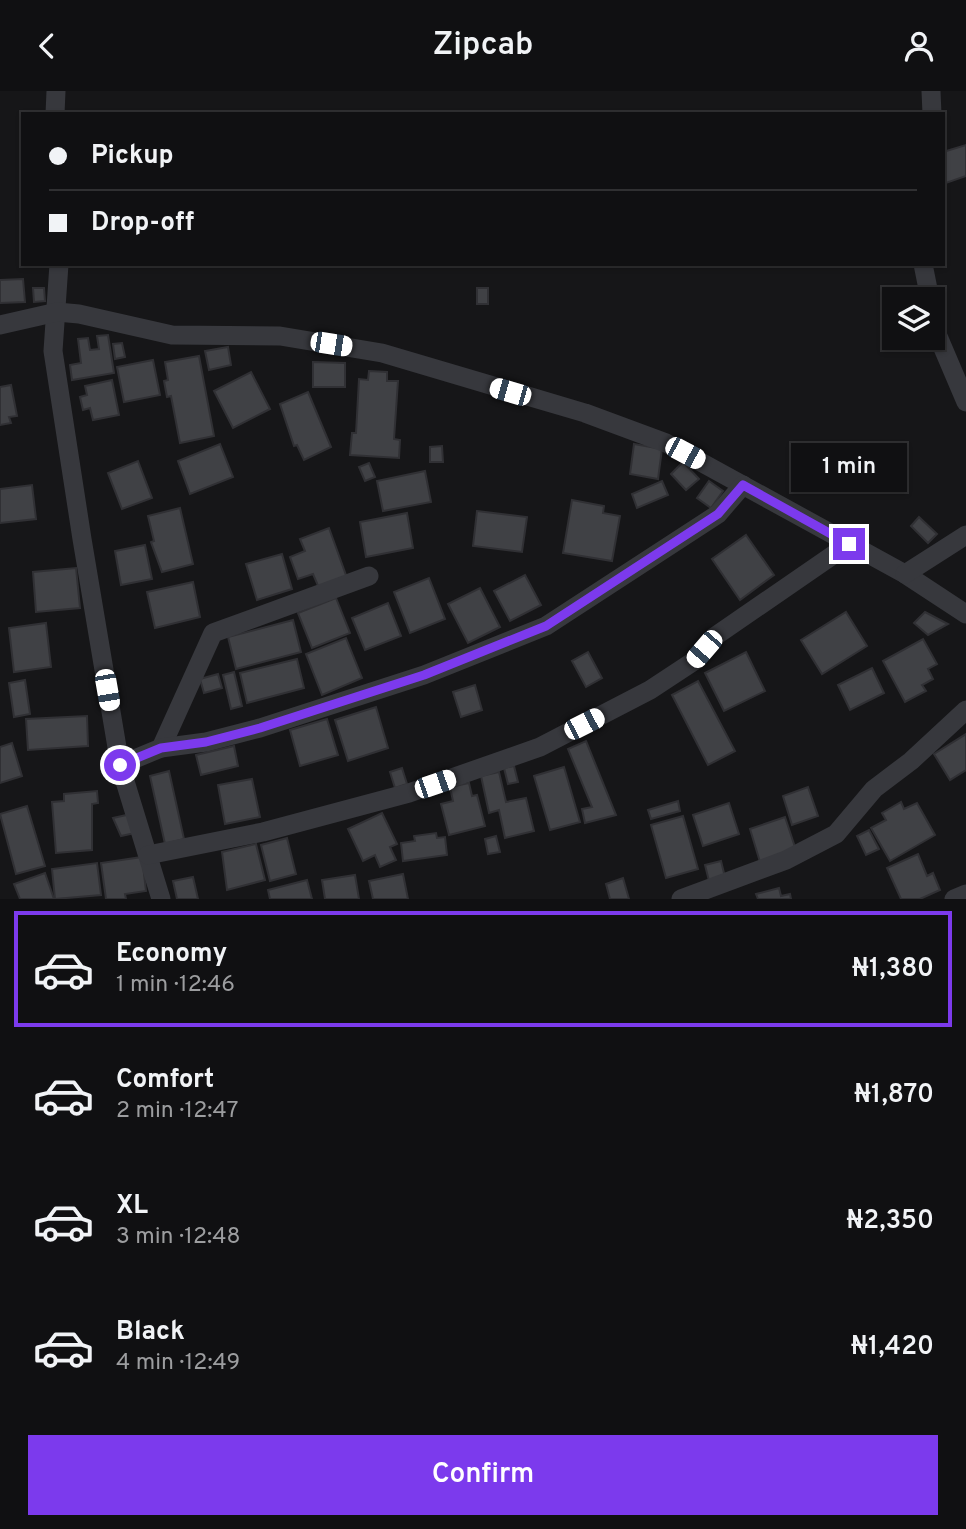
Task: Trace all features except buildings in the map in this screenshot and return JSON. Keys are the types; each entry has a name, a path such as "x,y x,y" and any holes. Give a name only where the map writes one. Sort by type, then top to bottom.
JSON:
{"street":[{"path":"55,112 56,91"},
{"path":"931,91 932,112"},
{"path":"59,266 53,351 60,402 120,765 161,899"},
{"path":"923,266 928,287"},
{"path":"0,325 57,312 79,314 173,335 280,336 382,353 585,413 666,443 905,574 966,614"},
{"path":"944,350 966,402"},
{"path":"120,765 161,748 206,742 273,724 424,675 546,626 718,514 743,485"},
{"path":"905,574 966,535"},
{"path":"148,855 263,832 409,793 540,747 650,690 694,661 714,637 849,544"},
{"path":"161,748 213,633 369,576"},
{"path":"681,899 786,860 836,834 874,789 911,761 966,710"},
{"path":"954,899 966,894"}],"route":[{"path":"120,765 161,748 206,742 260,728 424,675 546,626 718,514 743,485 849,544"}]}
